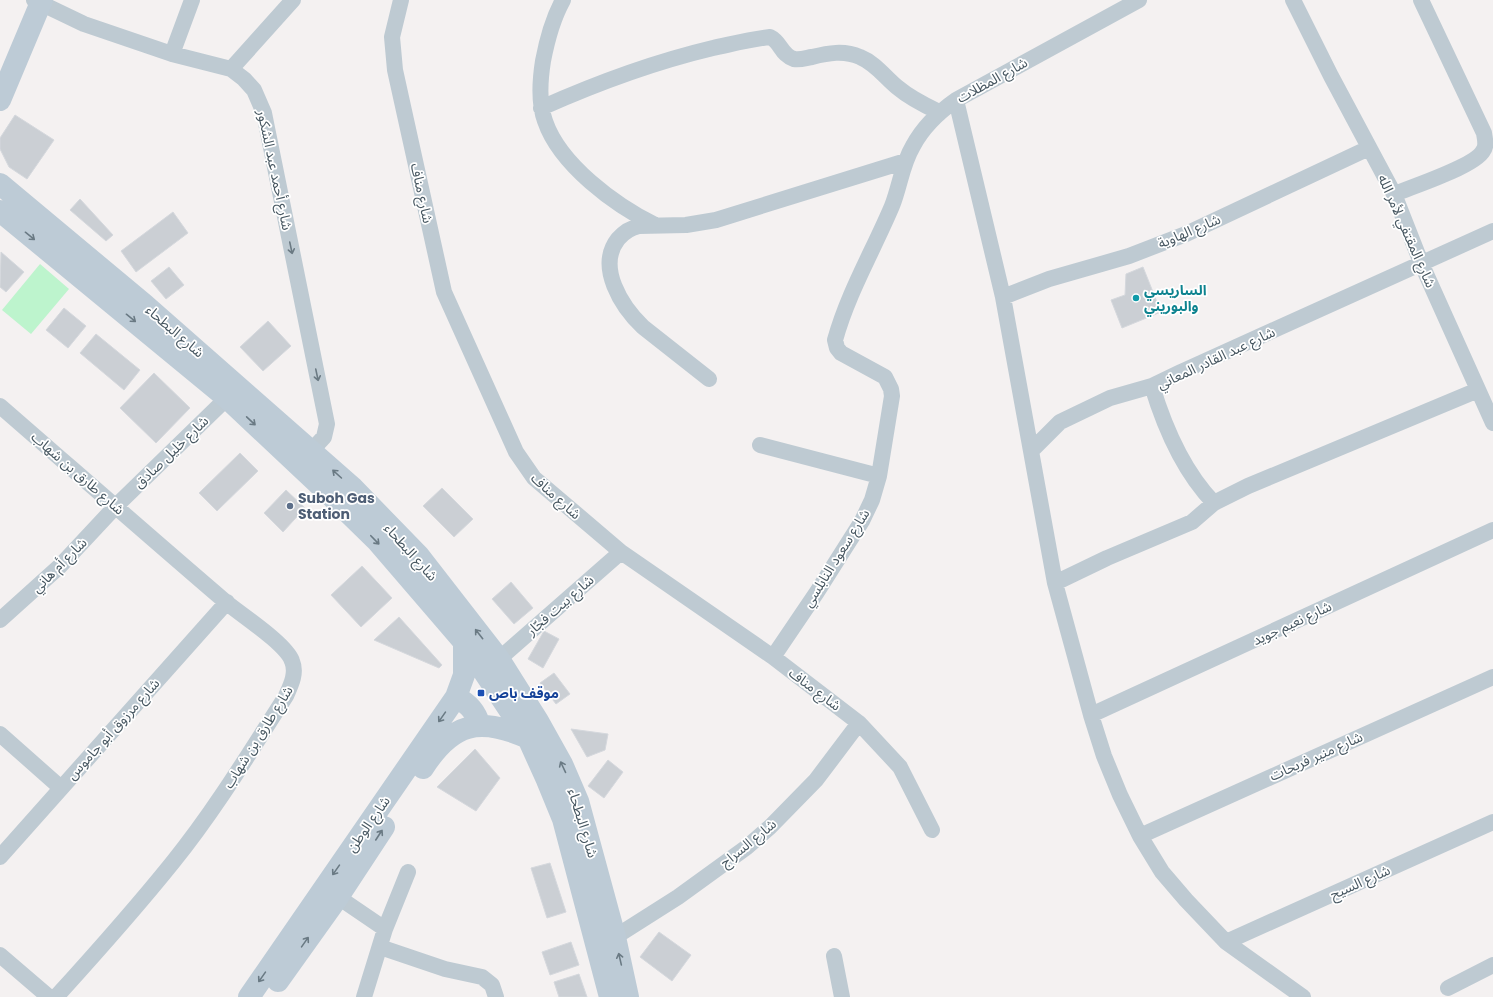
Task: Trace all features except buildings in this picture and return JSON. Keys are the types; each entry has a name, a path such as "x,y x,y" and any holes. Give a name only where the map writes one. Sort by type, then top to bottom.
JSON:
{"street":[{"path":"172,54 192,0"},
{"path":"232,70 293,0"},
{"name":"شارع مناف","path":"401,0 392,37 395,70 444,292 516,452 525,467 543,487 621,552 773,657 859,723 900,767 932,830"},
{"path":"563,0 554,20 545,53 540,83 541,108 544,120 555,142 588,179 616,202 655,225"},
{"name":"شارع المظلات","path":"892,206 906,161 920,135 939,112 956,100 1139,0"},
{"name":"شارع المقتفي لأمر الله","path":"1293,0 1394,194 1422,265 1493,423"},
{"path":"1394,194 1468,164 1483,152 1486,145 1484,133 1421,0"},
{"path":"1,97 39,1"},
{"name":"شارع أحمد عبد الشكور","path":"39,1 84,24 172,54 232,70 244,79 254,90 264,113 327,424 324,437 311,451"},
{"path":"541,108 618,76 658,63 728,45 770,37 779,43 785,53 793,58 803,58 837,52 859,56 872,63 887,79 911,98 939,112"},
{"path":"956,100 1003,297 1055,583 1090,715 1106,762 1140,836 1162,872 1226,942 1304,997"},
{"name":"شارع الهاوية","path":"1003,297 1049,279 1129,256 1186,234 1369,148"},
{"path":"709,378 634,319 620,300 615,289 610,266 610,257 616,242 626,231 633,227 686,225 716,220 906,161"},
{"name":"شارع البطحاء","path":"1,184 146,305 352,487 419,556 498,659 559,758 578,801 615,937 628,997"},
{"name":"شارع سعود النابلسي","path":"773,657 817,592 862,521 872,500 879,476 892,396 891,389 885,377 841,353 836,348 835,340 863,267 892,206"},
{"name":"شارع البطحاء","path":"0,211 226,398 378,542 464,642 528,738 547,780 563,819 610,997"},
{"name":"شارع عبد القادر المعاني","path":"1214,503 1201,490 1181,459 1152,386 1493,232"},
{"path":"1032,450 1060,422 1110,398 1152,386"},
{"path":"1055,583 1107,558 1192,522 1214,503 1248,486 1478,390"},
{"name":"شارع خليل صادق","path":"116,506 226,398"},
{"name":"شارع طارق بن شهاب","path":"0,406 288,654 292,661 294,672 292,684 239,770 174,861 111,936 56,997"},
{"path":"760,445 879,476"},
{"name":"شارع أم هاني","path":"0,620 54,571 116,506"},
{"name":"شارع نعيم جويد","path":"1090,715 1493,530"},
{"name":"شارع بيت فجّار","path":"498,659 621,552"},
{"name":"شارع مرزوق أبو جاموس","path":"0,857 227,602"},
{"name":"شارع الوطن","path":"249,997 456,697 464,675 464,642"},
{"name":"شارع منير فريحات","path":"1140,836 1493,677"},
{"path":"456,697 472,709 478,717 480,726"},
{"name":"شارع السراج","path":"615,937 678,896 747,847 770,827 816,780 859,723"},
{"name":"شارع الوطن","path":"266,997 338,897 437,748 456,733 480,726 507,729 528,738"},
{"path":"0,734 61,788"},
{"name":"شارع السيح","path":"1226,942 1493,822"},
{"path":"364,997 385,929 408,872"},
{"path":"338,897 385,929"},
{"path":"380,947 445,969 482,977 492,985 496,997"},
{"path":"0,954 49,997"},
{"path":"834,956 842,997"},
{"path":"1448,988 1493,965"}],"green space":[{"path":"40,264 69,289 31,334 2,310"}],"place":[{"name":"الساريسي والبوريني","path":"1136,298"},
{"name":"Suboh Gas Station","path":"290,506"},
{"name":"موقف باص","path":"481,693"}]}
